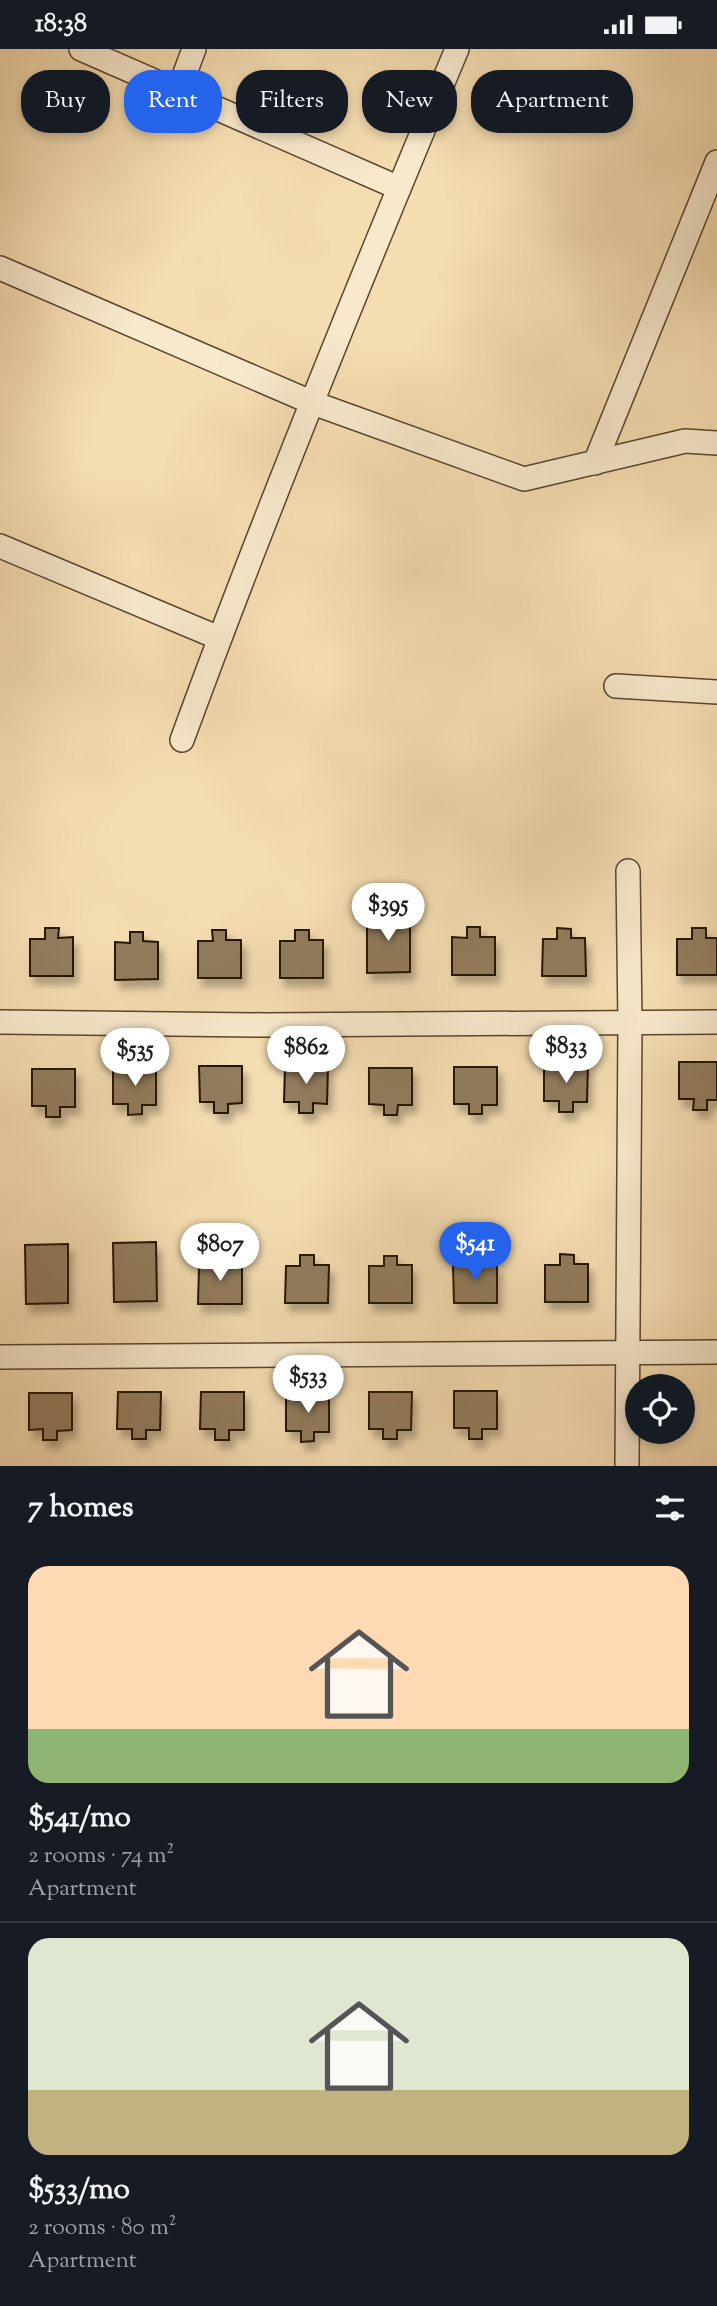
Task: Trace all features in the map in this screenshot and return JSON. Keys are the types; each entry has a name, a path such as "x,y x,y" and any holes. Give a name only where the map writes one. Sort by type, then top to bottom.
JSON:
{"street":[{"path":"81,49 128,70"},
{"path":"186,70 194,49"},
{"path":"182,740 219,638 398,188 457,49"},
{"path":"222,111 398,188"},
{"path":"595,463 711,193 717,162"},
{"path":"0,268 313,403 524,479 685,441 717,443"},
{"path":"0,547 219,638"},
{"path":"616,686 717,692"},
{"path":"627,1466 630,1023 628,871"},
{"path":"0,1022 717,1022"},
{"path":"0,1357 717,1352"}],"building":[{"path":"367,914 410,914 410,972 367,973"},
{"path":"467,927 480,927 480,937 495,937 495,975 452,975 452,937 467,938"},
{"path":"45,928 59,928 58,938 73,937 73,976 30,976 30,939 45,939"},
{"path":"557,928 571,929 571,938 585,938 586,976 542,976 543,939 557,939"},
{"path":"692,928 706,928 706,938 717,938 717,975 677,975 677,939 692,939"},
{"path":"212,930 226,930 226,940 241,940 241,978 198,978 198,941 213,941"},
{"path":"295,930 309,930 309,940 323,940 323,978 280,978 280,941 295,941"},
{"path":"130,932 143,932 143,941 158,942 158,979 115,980 115,942 130,943"},
{"path":"679,1062 717,1062 717,1100 707,1100 707,1110 693,1110 694,1099 679,1099"},
{"path":"588,1064 587,1102 573,1102 573,1112 559,1112 559,1101 544,1101 544,1065"},
{"path":"199,1066 242,1066 242,1103 228,1104 228,1113 214,1113 214,1102 200,1102"},
{"path":"285,1066 328,1066 327,1104 313,1103 313,1113 299,1113 299,1102 284,1102"},
{"path":"113,1067 156,1067 156,1105 142,1105 142,1114 128,1115 128,1104 113,1104"},
{"path":"454,1067 497,1067 497,1105 482,1105 482,1114 469,1114 469,1104 454,1104"},
{"path":"369,1068 412,1068 412,1105 398,1105 397,1115 384,1115 384,1105 369,1104"},
{"path":"32,1069 75,1069 75,1107 60,1107 60,1117 46,1117 46,1106 32,1106"},
{"path":"156,1242 157,1301 114,1302 113,1243"},
{"path":"68,1244 68,1303 26,1304 25,1245"},
{"path":"560,1254 574,1255 574,1264 588,1264 588,1302 545,1302 545,1265 560,1265"},
{"path":"300,1255 314,1255 314,1265 329,1265 328,1303 285,1303 286,1266 300,1266"},
{"path":"468,1255 482,1255 482,1265 497,1265 497,1303 454,1303 453,1266 468,1266"},
{"path":"213,1256 227,1256 227,1266 242,1266 242,1304 198,1304 199,1267 213,1267"},
{"path":"384,1256 397,1256 397,1265 412,1265 412,1303 369,1303 369,1266 384,1266"},
{"path":"454,1391 497,1391 497,1429 482,1429 482,1439 469,1439 469,1428 454,1428"},
{"path":"118,1392 161,1392 160,1430 146,1430 146,1439 132,1439 132,1429 117,1429"},
{"path":"201,1392 244,1392 244,1430 229,1430 229,1440 215,1440 215,1429 200,1429"},
{"path":"369,1392 412,1392 411,1430 397,1430 397,1439 383,1439 383,1429 369,1429"},
{"path":"29,1393 72,1393 72,1430 57,1431 57,1440 43,1440 43,1429 29,1430"},
{"path":"286,1394 329,1394 329,1432 314,1432 314,1441 301,1442 301,1431 286,1431"}]}
